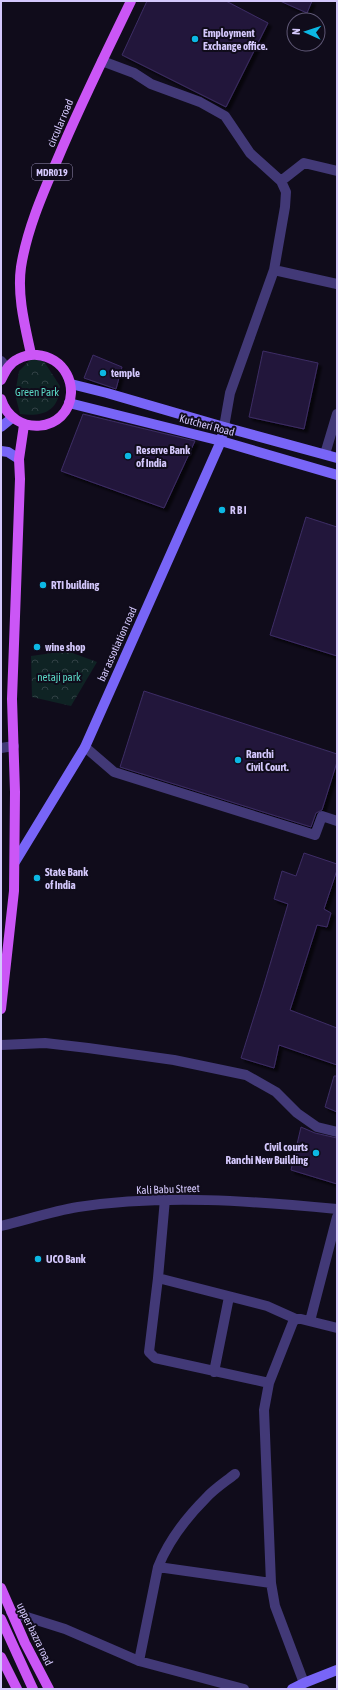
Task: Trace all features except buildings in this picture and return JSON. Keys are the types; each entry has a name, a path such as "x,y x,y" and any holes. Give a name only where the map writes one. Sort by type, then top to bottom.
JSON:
{"main road":[{"name":"circular road","path":"31,354 20,293 21,268 27,240 41,198 84,95 131,1"},
{"path":"1,380 4,364 31,354 44,355 57,361 66,371 71,384 69,403 62,415 51,423 38,427 24,425 12,418 3,407 1,399"},
{"path":"71,384 337,458"},
{"name":"Kutcheri Road","path":"69,403 222,441 337,475"},
{"path":"1,427 12,418"},
{"path":"1,1009 9,948 14,891 14,746 12,699 20,487 19,459 24,425"},
{"name":"bar assotiation road","path":"15,862 85,747 222,441 224,427"},
{"path":"1,451 8,452 19,459"},
{"name":"upper bazra road","path":"1,1588 48,1689"},
{"path":"1,1619 33,1689"},
{"path":"1,1657 17,1689"},
{"path":"297,1687 337,1670"}],"street":[{"path":"102,61 134,73 158,87 200,102 225,116 250,153 281,181 286,192 285,207 274,270 230,393 224,427"},
{"path":"281,181 304,163 337,171"},
{"path":"274,270 337,284"},
{"path":"325,454 337,414"},
{"path":"1,748 14,746"},
{"path":"85,747 114,772 315,835 322,816 337,821"},
{"path":"1,1045 45,1043 88,1048 174,1060 246,1075 276,1092 297,1113 317,1127 337,1132"},
{"path":"165,1199 158,1278 149,1352 155,1358 269,1383"},
{"name":"Kali Babu Street","path":"1,1226 76,1208 165,1199 276,1203 337,1209"},
{"path":"310,1321 337,1217"},
{"path":"158,1278 267,1306 296,1319 337,1328"},
{"path":"214,1372 229,1297"},
{"path":"296,1319 290,1328 269,1383 263,1418 271,1583 275,1606 297,1687"},
{"path":"139,1661 158,1567 170,1543 206,1498 235,1474"},
{"path":"158,1567 271,1583"},
{"path":"11,1612 65,1629 139,1661 244,1689"}],"green space":[{"name":"Green Park","path":"32,358 43,360 60,386 59,395 53,407 48,411 35,415 20,414 15,394 19,371"},
{"name":"netaji park","path":"67,651 97,662 71,706 32,697 31,656"}],"place":[{"name":"Employment Exchange office.","path":"195,39"},
{"name":"temple","path":"103,373"},
{"name":"Reserve Bank of India","path":"128,456"},
{"name":"R B I","path":"222,510"},
{"name":"RTI building","path":"43,585"},
{"name":"wine shop","path":"37,647"},
{"name":"Ranchi Civil Court.","path":"238,760"},
{"name":"State Bank of India","path":"37,878"},
{"name":"Civil courts Ranchi New Building","path":"316,1153"},
{"name":"UCO Bank","path":"38,1259"}]}
